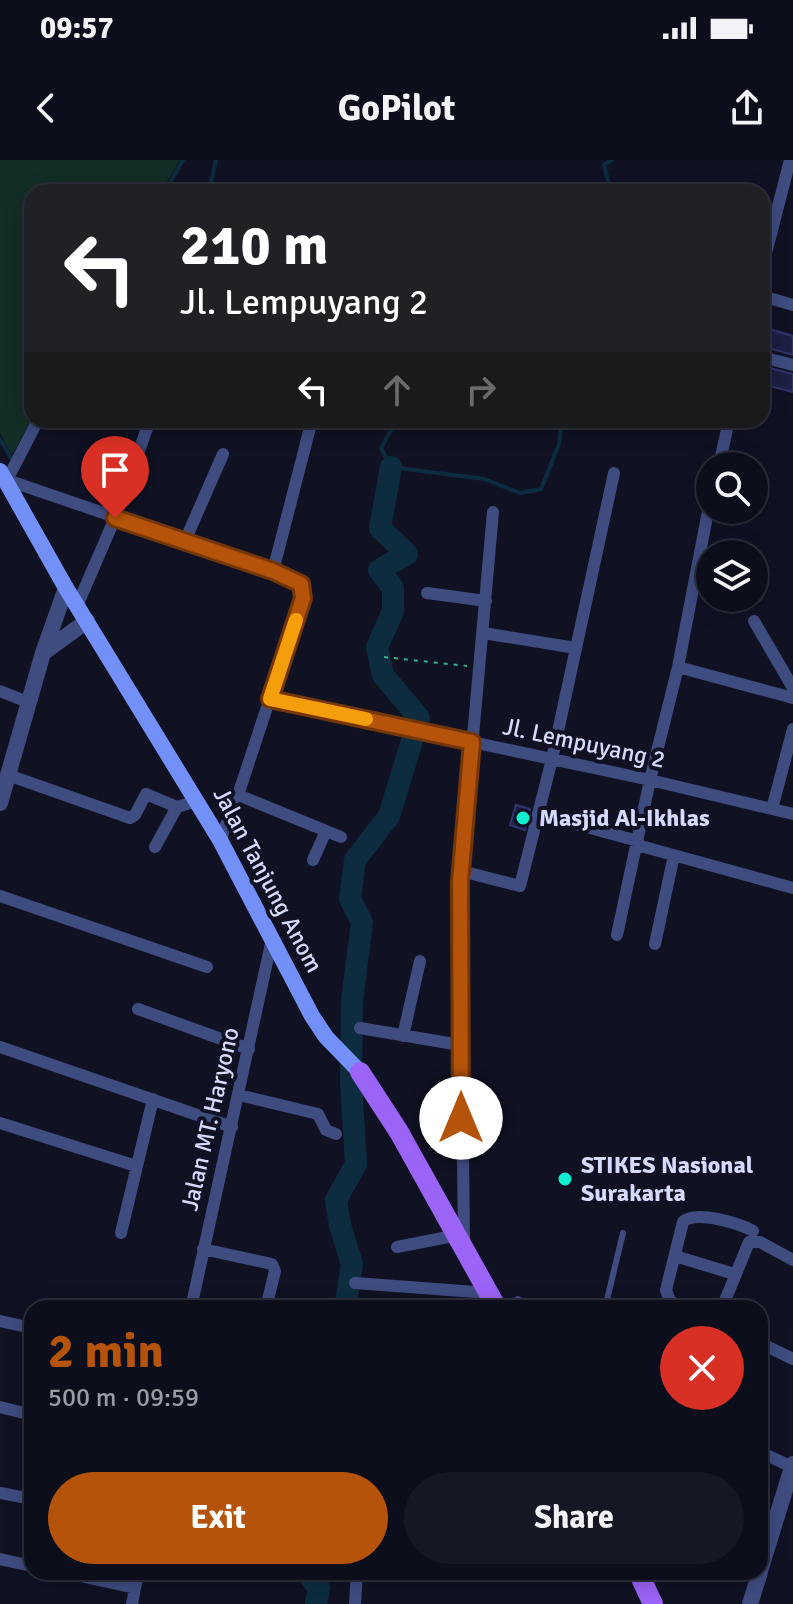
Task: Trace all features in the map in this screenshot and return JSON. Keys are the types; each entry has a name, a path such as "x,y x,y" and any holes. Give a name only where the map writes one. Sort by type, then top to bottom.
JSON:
{"main road":[{"name":"Jalan Tanjung Anom","path":"4,476 66,588 220,840 312,1016 326,1037 353,1065 399,1132 493,1300"},
{"path":"638,1580 653,1604"}],"street":[{"path":"770,239 791,162"},
{"path":"770,298 793,305"},
{"path":"770,359 793,365"},
{"path":"33,428 4,476 298,581 303,598 238,795 220,840"},
{"path":"77,606 115,518 147,428"},
{"path":"273,571 310,428"},
{"path":"722,452 727,428"},
{"path":"185,541 223,454"},
{"path":"461,871 520,886 552,759 614,473"},
{"path":"397,1247 461,1240 461,871 493,512"},
{"path":"617,935 678,667 705,524"},
{"path":"0,803 43,653 66,588"},
{"path":"427,593 486,601"},
{"path":"43,653 87,621"},
{"path":"754,621 793,688"},
{"path":"483,633 576,648"},
{"path":"678,667 793,698"},
{"path":"0,691 28,702"},
{"name":"Jl. Lempuyang 2","path":"270,699 650,780 793,814"},
{"path":"772,809 793,729"},
{"path":"8,775 130,818 135,815 146,794 177,807 197,801"},
{"path":"238,795 341,837"},
{"path":"155,847 177,807"},
{"path":"538,814 793,888"},
{"path":"313,860 326,831"},
{"path":"655,944 674,855"},
{"path":"0,896 207,967"},
{"name":"Jalan MT. Haryono","path":"193,1300 272,939"},
{"path":"403,1036 420,961"},
{"path":"138,1009 249,1049"},
{"path":"360,1028 460,1045"},
{"path":"0,1048 232,1127"},
{"path":"239,1095 318,1114 326,1130 336,1134"},
{"path":"121,1233 153,1099"},
{"path":"0,1123 136,1166"},
{"path":"669,1300 666,1290 683,1222 693,1215 753,1231"},
{"path":"725,1300 749,1242 760,1242 793,1260"},
{"path":"203,1249 272,1264 275,1271 268,1300"},
{"path":"675,1256 731,1273"},
{"path":"355,1283 474,1300"},
{"path":"0,1321 24,1326"},
{"path":"768,1347 793,1359"},
{"path":"0,1407 24,1413"},
{"path":"768,1455 792,1465 768,1545"},
{"path":"0,1493 24,1498"},
{"path":"0,1559 24,1564"},
{"path":"98,1580 135,1588"},
{"path":"132,1604 136,1580"},
{"path":"355,1604 356,1580"},
{"path":"750,1604 758,1580"}],"lane":[{"path":"607,1300 623,1233"}],"path":[{"path":"384,657 480,667"}],"green space":[{"path":"0,160 180,160 166,184 24,184 24,428 27,428 12,455 0,433"}],"building":[{"path":"770,329 793,336 793,355 770,348"},
{"path":"770,368 793,374 793,392 770,386"},
{"name":"Masjid Al-Ikhlas","path":"516,805 530,809 525,830 510,825"}],"waterway":[{"path":"170,184 183,160"},
{"path":"211,184 216,160"},
{"path":"609,184 604,165 612,160"},
{"path":"392,428 381,448 391,467 484,479 520,493 541,489 559,444 561,428"},
{"path":"0,439 12,460"},
{"path":"346,1300 352,1264 336,1200 356,1164 351,1083 352,1001 362,922 350,899 355,860 389,816 419,718 383,675 377,647 393,611 393,588 379,570 407,554 380,528 391,467"},
{"path":"312,1580 319,1588 316,1604"}],"slow traffic":[{"path":"296,620 270,699 366,719"}],"place":[{"name":"Masjid Al-Ikhlas","path":"523,818"},
{"name":"STIKES Nasional Surakarta","path":"565,1179"}],"route":[{"path":"115,518 273,571 301,584 303,598 270,699 472,742 460,882 461,1118"}]}
